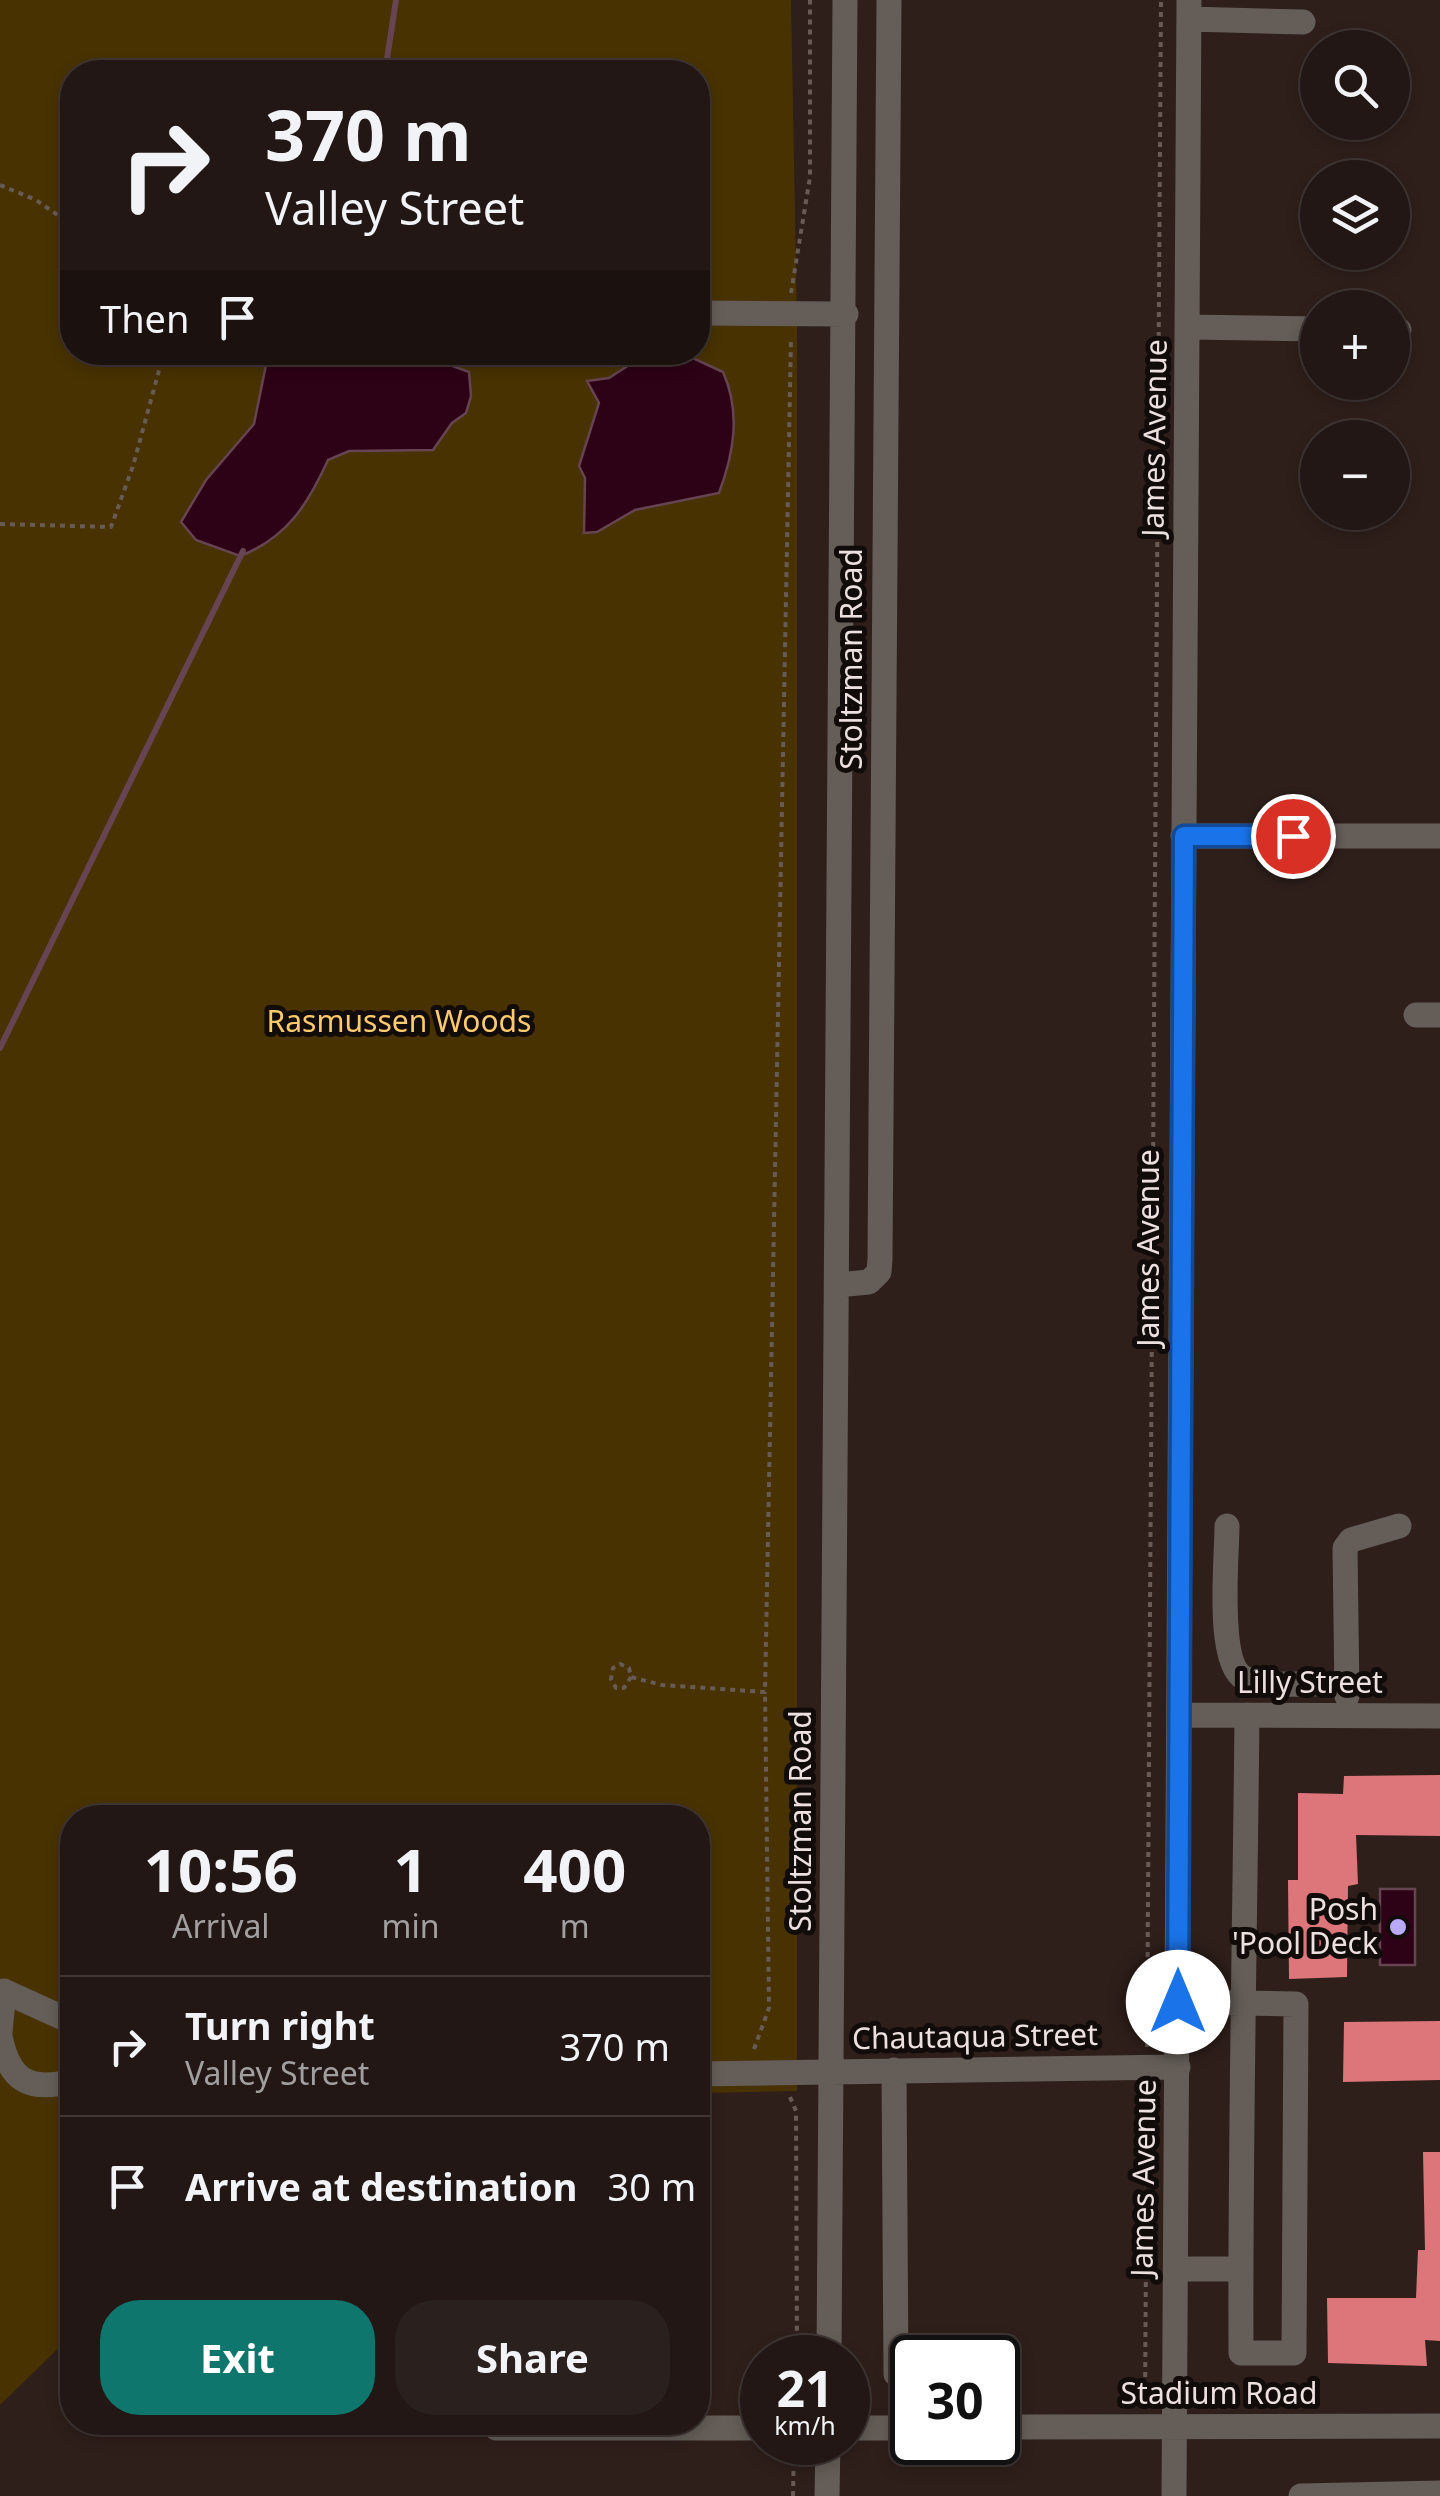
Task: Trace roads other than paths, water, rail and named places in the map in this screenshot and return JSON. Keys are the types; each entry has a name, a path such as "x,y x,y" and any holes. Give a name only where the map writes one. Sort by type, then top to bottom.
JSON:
{"street":[{"name":"Stoltzman Road","path":"829,2335 846,0"},
{"name":"Stoltzman Road","path":"837,1285 869,1282 879,1272 880,1259 888,0"},
{"path":"1189,9 1303,22"},
{"name":"James Avenue","path":"1174,2496 1189,9"},
{"path":"710,313 846,314"},
{"path":"1188,327 1300,329"},
{"path":"1184,836 1440,836"},
{"path":"1227,1526 1227,1642 1233,1668 1240,1676 1265,1682 1346,1683"},
{"path":"1348,1716 1345,1548 1351,1540 1399,1526"},
{"path":"1180,1603 1227,1602"},
{"name":"Lilly Street","path":"1180,1715 1440,1716"},
{"path":"1178,2002 1244,2003 1296,2004 1294,2353 1241,2353 1241,2269 1244,2003 1248,1715"},
{"path":"60,2016 4,1990 0,2034 8,2068 36,2086 60,2083"},
{"name":"Chautaqua Street","path":"710,2074 1178,2067"},
{"path":"894,2070 896,2335"},
{"path":"1176,2269 1241,2269"},
{"name":"Stadium Road","path":"1020,2427 1440,2426"},
{"path":"710,2428 740,2428"},
{"path":"827,2496 828,2465"},
{"path":"1301,2496 1440,2493"}],"waterway":[{"path":"387,60 396,0"},
{"path":"0,1048 243,551"}],"place":[{"name":"Posh 'Pool Deck","path":"1398,1927"}],"park label":[{"name":"Rasmussen Woods","path":"399,1022"}]}
